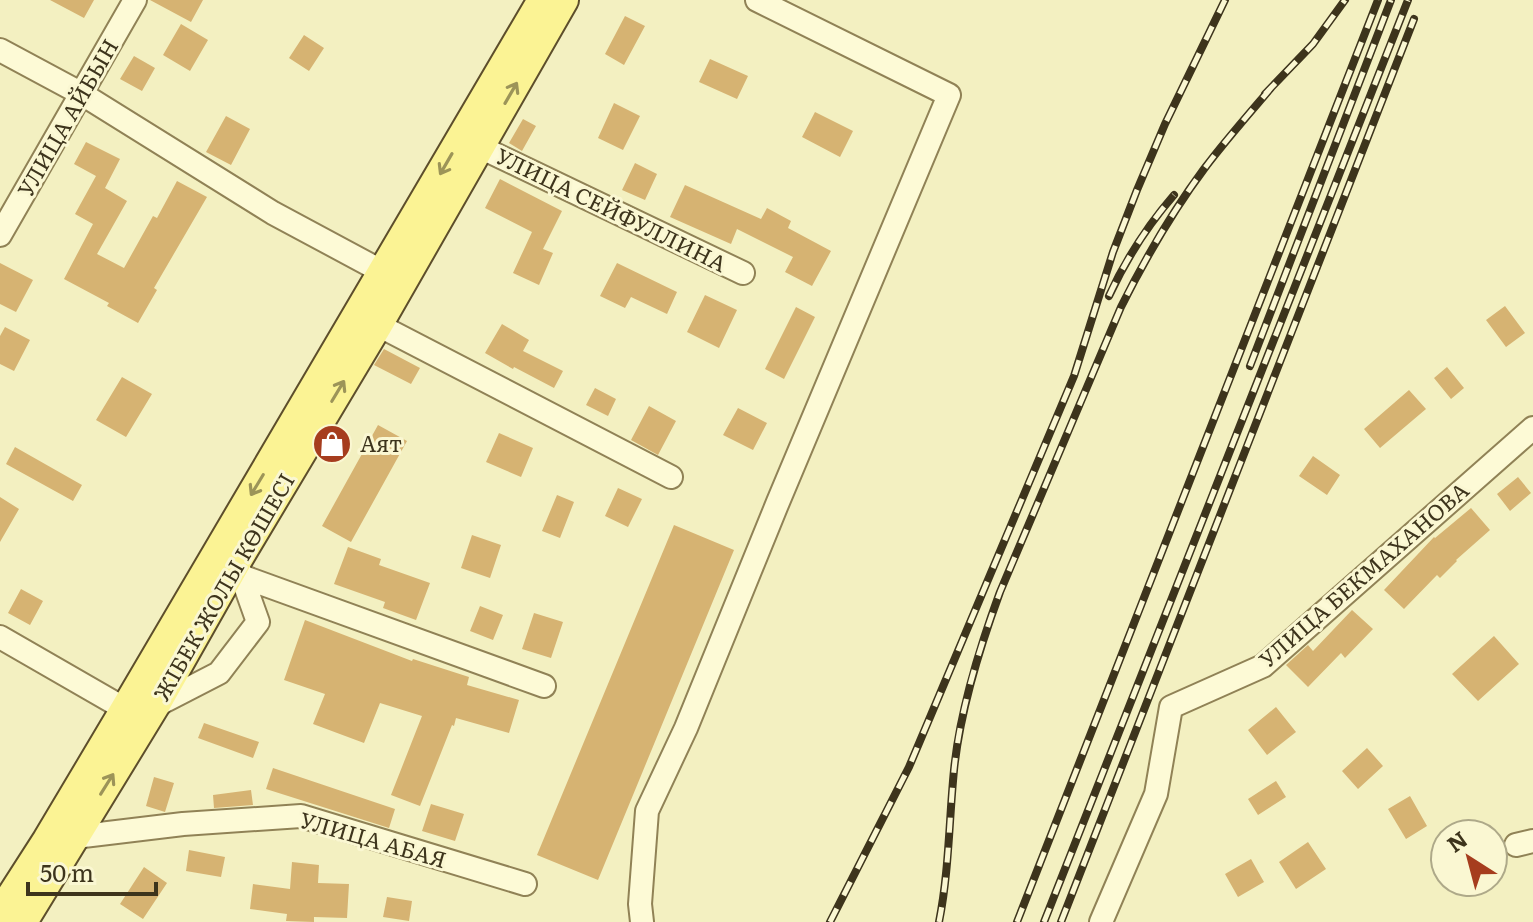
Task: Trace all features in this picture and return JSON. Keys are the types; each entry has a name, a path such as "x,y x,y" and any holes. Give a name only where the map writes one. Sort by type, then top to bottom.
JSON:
{"main road":[{"name":"ЖІБЕК ЖОЛЫ КӨШЕСІ","path":"0,913 125,709 542,0"},
{"name":"ЖІБЕК ЖОЛЫ КӨШЕСІ","path":"23,922 239,568 564,0"}],"street":[{"name":"УЛИЦА АЙБЫН","path":"0,235 135,0"},
{"path":"642,922 640,904 647,811 686,728 949,95 757,0"},
{"path":"0,50 82,94 273,213 383,272"},
{"name":"УЛИЦА СЕЙФУЛЛИНА","path":"480,147 743,273"},
{"path":"378,325 671,477"},
{"name":"УЛИЦА БЕКМАХАНОВА","path":"1101,922 1156,794 1171,707 1263,666 1533,428"},
{"path":"239,568 544,686"},
{"path":"155,706 219,673 258,622 239,568"},
{"path":"0,637 125,709"},
{"name":"УЛИЦА АБАЯ","path":"75,837 183,824 301,816 525,884"}],"building":[{"path":"50,0 94,0 84,18"},
{"path":"150,0 203,0 191,22"},
{"path":"625,16 645,26 624,65 605,54"},
{"path":"181,24 208,40 190,71 163,55"},
{"path":"304,35 324,48 309,71 289,58"},
{"path":"134,56 155,68 142,91 120,79"},
{"path":"710,59 748,76 737,99 699,82"},
{"path":"614,103 640,116 623,150 598,138"},
{"path":"815,112 853,131 840,157 802,137"},
{"path":"226,116 250,129 231,165 206,152"},
{"path":"523,119 536,126 522,151 509,143"},
{"path":"86,142 120,159 105,188 127,201 97,254 124,268 177,181 207,197 154,288 157,290 138,323 64,279 93,224 75,214 96,176 74,164"},
{"path":"635,163 657,174 645,200 622,190"},
{"path":"500,179 562,211 543,249 553,253 539,285 513,273 532,232 485,208"},
{"path":"685,185 761,219 767,208 791,221 788,228 831,251 812,286 785,272 793,257 737,229 731,244 670,217"},
{"path":"0,263 33,280 16,312 0,304"},
{"path":"617,263 677,292 667,314 631,297 625,308 600,296"},
{"path":"705,295 737,310 719,348 687,332"},
{"path":"1505,306 1525,333 1506,347 1486,320"},
{"path":"796,307 815,317 784,379 765,369"},
{"path":"502,324 529,340 523,351 563,371 554,388 485,353"},
{"path":"5,327 30,340 14,371 0,364 0,336"},
{"path":"384,349 420,368 411,384 374,365"},
{"path":"1447,367 1464,388 1451,399 1434,378"},
{"path":"122,377 152,394 126,437 96,420"},
{"path":"595,388 616,399 608,416 586,405"},
{"path":"1409,390 1426,409 1380,448 1364,429"},
{"path":"649,406 676,421 658,455 631,440"},
{"path":"738,408 767,423 753,450 723,435"},
{"path":"378,425 407,441 351,542 322,526"},
{"path":"499,433 533,448 521,477 486,462"},
{"path":"15,447 82,485 73,501 6,464"},
{"path":"1313,456 1340,475 1327,495 1299,476"},
{"path":"1518,477 1531,493 1510,511 1497,494"},
{"path":"618,488 642,499 628,527 605,516"},
{"path":"557,495 574,502 560,538 542,531"},
{"path":"0,497 19,509 0,542"},
{"path":"1471,508 1490,530 1440,578 1437,575 1404,609 1384,590 1434,537"},
{"path":"674,525 734,550 598,880 537,855"},
{"path":"472,535 501,545 490,578 461,568"},
{"path":"348,547 381,559 379,565 430,583 416,620 383,608 385,602 334,584"},
{"path":"21,589 43,601 30,625 8,613"},
{"path":"480,606 503,615 493,640 470,631"},
{"path":"1352,610 1373,629 1345,658 1341,653 1308,687 1286,665 1308,645 1313,651"},
{"path":"534,613 563,622 551,658 522,649"},
{"path":"305,620 412,661 469,677 467,685 519,700 509,733 456,718 420,806 391,795 422,716 380,703 364,743 313,724 325,694 284,680"},
{"path":"1494,636 1519,664 1478,701 1452,674"},
{"path":"1276,707 1296,732 1267,755 1248,730"},
{"path":"204,723 259,742 253,758 198,738"},
{"path":"1367,748 1383,766 1358,789 1342,771"},
{"path":"273,768 395,809 389,828 266,789"},
{"path":"154,777 174,783 165,812 146,806"},
{"path":"1276,781 1286,797 1258,815 1248,799"},
{"path":"251,790 253,805 214,808 213,795"},
{"path":"1410,796 1427,826 1406,839 1388,809"},
{"path":"431,804 464,814 455,841 422,831"},
{"path":"1308,842 1326,869 1296,889 1279,862"},
{"path":"189,850 225,857 221,877 186,871"},
{"path":"1251,859 1264,882 1238,897 1225,874"},
{"path":"292,862 319,865 318,883 349,884 347,918 314,917 314,922 286,921 287,914 250,909 253,884 290,889"},
{"path":"144,867 167,883 143,919 120,904"},
{"path":"387,897 412,901 409,921 383,917"}],"railway":[{"path":"830,922 909,767 1074,376 1113,252 1137,190 1225,0"},
{"path":"1265,94 1313,44 1345,0"},
{"path":"1017,922 1378,0"},
{"path":"1250,366 1391,0"},
{"path":"1044,922 1408,0"},
{"path":"1061,922 1414,19"},
{"path":"939,922 961,725 978,658 1000,592 1121,307 1140,271 1192,185 1271,88"},
{"path":"1109,296 1138,243 1174,195"}],"place":[{"name":"Аят","path":"332,444"}]}
